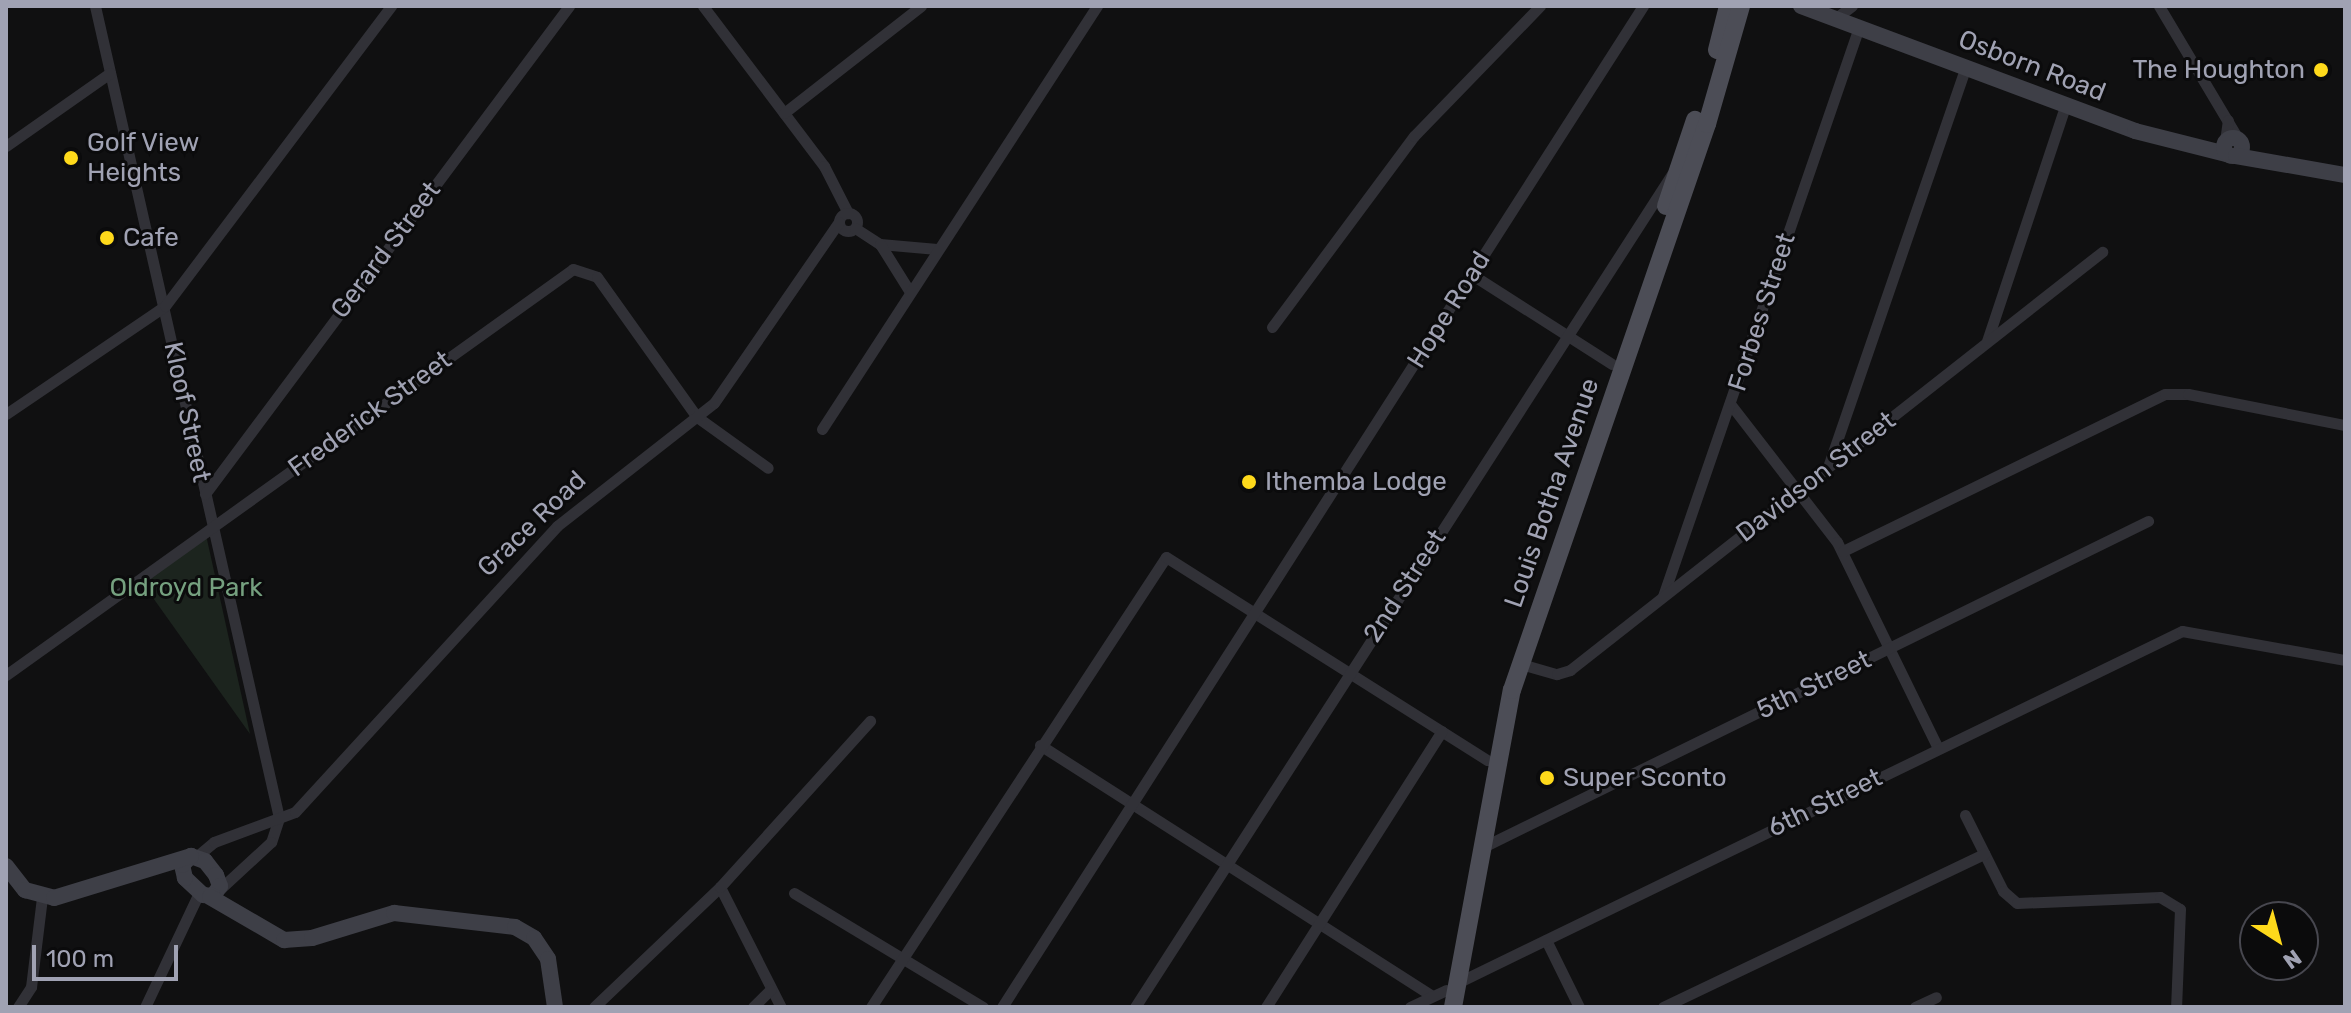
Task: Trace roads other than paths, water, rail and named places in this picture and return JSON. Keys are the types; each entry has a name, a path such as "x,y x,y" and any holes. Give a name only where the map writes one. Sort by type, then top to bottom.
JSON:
{"main road":[{"name":"Louis Botha Avenue","path":"1446,997 1502,688 1678,167 1728,6"},
{"name":"Louis Botha Avenue","path":"1446,997 1521,664 1707,124 1741,6"},
{"name":"Osborn Road","path":"1801,6 2066,104 2202,149 2232,147 2274,163 2345,175"},
{"name":"Grace Road","path":"42,898 63,896 155,864 193,856"},
{"path":"207,892 213,869 193,856 181,868 207,892 250,924 289,940 394,913 515,927 534,938 548,959 555,1007"},
{"path":"155,864 207,892"},
{"path":"6,866 25,890 42,898"}],"street":[{"name":"Kloof Street","path":"95,6 279,818"},
{"path":"6,414 165,306 391,6"},
{"name":"Gerard Street","path":"205,494 569,6"},
{"path":"703,6 827,170 843,218 857,220 855,228 880,244 910,292"},
{"path":"784,113 921,6"},
{"path":"822,429 1097,6"},
{"path":"1272,327 1414,136 1540,6"},
{"name":"Hope Road","path":"1002,1007 1643,6"},
{"path":"1836,18 1852,6"},
{"path":"2159,6 2228,120 2232,147"},
{"name":"Forbes Street","path":"1662,596 1731,405 1859,27"},
{"path":"1829,465 1966,67"},
{"path":"6,146 110,73"},
{"path":"1987,341 2066,104"},
{"name":"2nd Street","path":"1135,1007 1565,333 1678,167"},
{"name":"Grace Road","path":"193,856 214,842 295,812 557,526 697,417 724,391 843,218"},
{"path":"880,244 937,249"},
{"name":"Davidson Street","path":"1521,664 1566,673 2102,252"},
{"name":"Frederick Street","path":"6,675 577,268 597,277 697,417"},
{"path":"1471,274 1612,364"},
{"path":"1843,551 2152,399 2188,394 2345,425"},
{"path":"1731,405 1799,488 1843,551 1938,748"},
{"path":"697,417 768,468"},
{"name":"5th Street","path":"1481,848 2148,521"},
{"path":"871,1007 1162,559 1174,559 1254,614 1487,760"},
{"name":"6th Street","path":"1410,1007 1446,997 1546,940 2169,636 2196,630 2345,660"},
{"path":"594,1007 720,887 870,721"},
{"path":"1266,1007 1442,731"},
{"path":"1040,745 1320,924 1446,997"},
{"path":"145,1007 189,920 207,892 278,833 295,812"},
{"path":"1965,815 2003,891 2017,903 2160,897 2180,909 2176,1007"},
{"path":"278,833 279,818"},
{"path":"1663,1007 1984,854"},
{"path":"720,887 781,1007"},
{"path":"794,893 983,1007"},
{"path":"18,1007 31,987 42,898"},
{"path":"1546,940 1579,1007"},
{"path":"753,1007 771,989"},
{"path":"1915,1007 1936,997"}],"place":[{"name":"The Houghton","path":"2321,70"},
{"name":"Golf View Heights","path":"71,158"},
{"name":"Cafe","path":"107,238"},
{"name":"Ithemba Lodge","path":"1249,482"},
{"name":"Super Sconto","path":"1547,778"}],"park label":[{"name":"Oldroyd Park","path":"186,588"}]}
